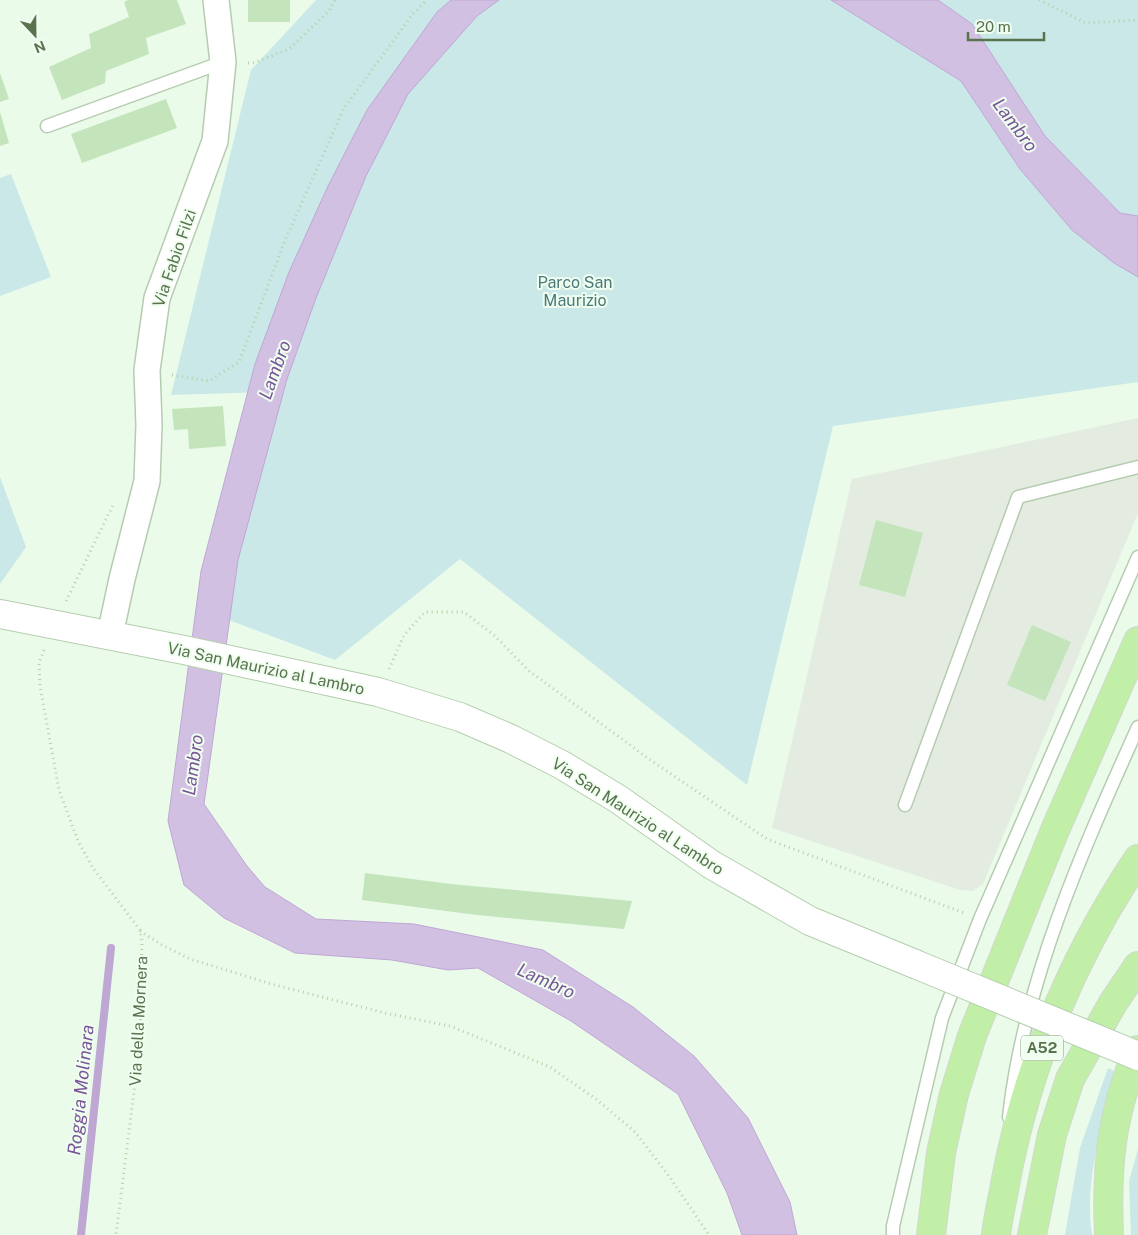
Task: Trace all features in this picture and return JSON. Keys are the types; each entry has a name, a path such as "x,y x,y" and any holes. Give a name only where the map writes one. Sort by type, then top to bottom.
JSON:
{"highway":[{"path":"931,1235 941,1153 954,1094 972,1036 1055,830 1138,641"},
{"name":"A52","path":"996,1233 1015,1135 1033,1073 1056,1010 1096,928 1138,859"},
{"name":"A52","path":"1032,1235 1052,1135 1070,1079 1113,1003 1138,966"},
{"path":"1109,1235 1107,1184 1113,1130 1127,1076 1138,1050"}],"main road":[{"name":"Via San Maurizio al Lambro","path":"0,614 184,650 378,692 460,717 511,739 562,765 618,799 712,865 810,921 1138,1056"}],"street":[{"name":"Via Fabio Filzi","path":"110,636 122,579 147,481 149,425 147,370 157,298 215,141 223,62 216,0"}],"lane":[{"path":"47,126 223,62"},
{"path":"905,805 1018,497 1138,467"},
{"path":"893,1235 893,1226 942,1018 980,919 1138,557"},
{"path":"996,1233 1013,1076 1038,979 1067,896 1138,727"}],"path":[{"path":"223,62 254,63 289,49 330,12 335,0"},
{"path":"147,370 209,381 239,362 286,238 344,108 412,14 427,0"},
{"path":"1039,0 1086,23 1138,20"},
{"path":"117,497 54,625 39,663 42,706 59,790 78,841 93,868 140,930 162,945 190,959 275,985 385,1013 450,1026 550,1067 596,1099 635,1132 709,1235"},
{"path":"378,692 404,634 425,612 464,612 495,636 536,676 649,759 767,838 980,919"},
{"name":"Via della Mornera","path":"116,1235 140,1043 142,941 140,930"}],"shaded area":[{"path":"1138,418 1138,513 983,884 973,891 960,890 772,828 852,479"}],"green space":[{"name":"Parco San Maurizio","path":"316,0 1138,0 1138,382 833,426 747,785 460,559 335,660 210,613 262,392 171,395 251,70"},
{"path":"11,174 51,277 0,296 0,178"},
{"path":"0,477 26,547 0,584"},
{"path":"1108,1068 1121,1074 1101,1132 1092,1173 1090,1215 1092,1235 1065,1235 1080,1148"},
{"path":"1138,1149 1138,1235 1131,1235 1129,1181"}],"water":[{"name":"Lambro","path":"451,0 499,0 477,16 408,94 366,176 316,298 287,379 238,560 204,804 247,866 265,887 316,919 414,924 543,950 633,1007 694,1056 748,1118 790,1202 797,1235 742,1235 727,1193 678,1094 571,1021 478,968 448,970 392,960 295,953 224,918 184,885 168,821 201,571 255,364 289,272 328,186 367,110 437,12"},
{"name":"Lambro","path":"831,0 938,0 972,24 1045,136 1120,213 1138,216 1138,277 1114,263 1072,230 1020,169 961,81"}],"building":[{"path":"128,0 177,0 186,24 146,38 149,54 106,71 105,83 62,100 49,67 91,48 89,34 129,17 124,2"},
{"path":"248,0 290,0 290,22 248,22"},
{"path":"0,73 9,99 0,102"},
{"path":"166,99 177,128 82,163 71,134"},
{"path":"0,112 9,143 0,146"},
{"path":"223,406 226,446 189,449 188,429 174,430 172,409"},
{"path":"876,520 923,533 905,597 859,585"},
{"path":"1032,625 1071,642 1045,701 1007,685"},
{"path":"365,873 451,884 632,901 624,929 477,915 362,900"}],"waterway":[{"name":"Roggia Molinara","path":"81,1235 111,948"}]}
